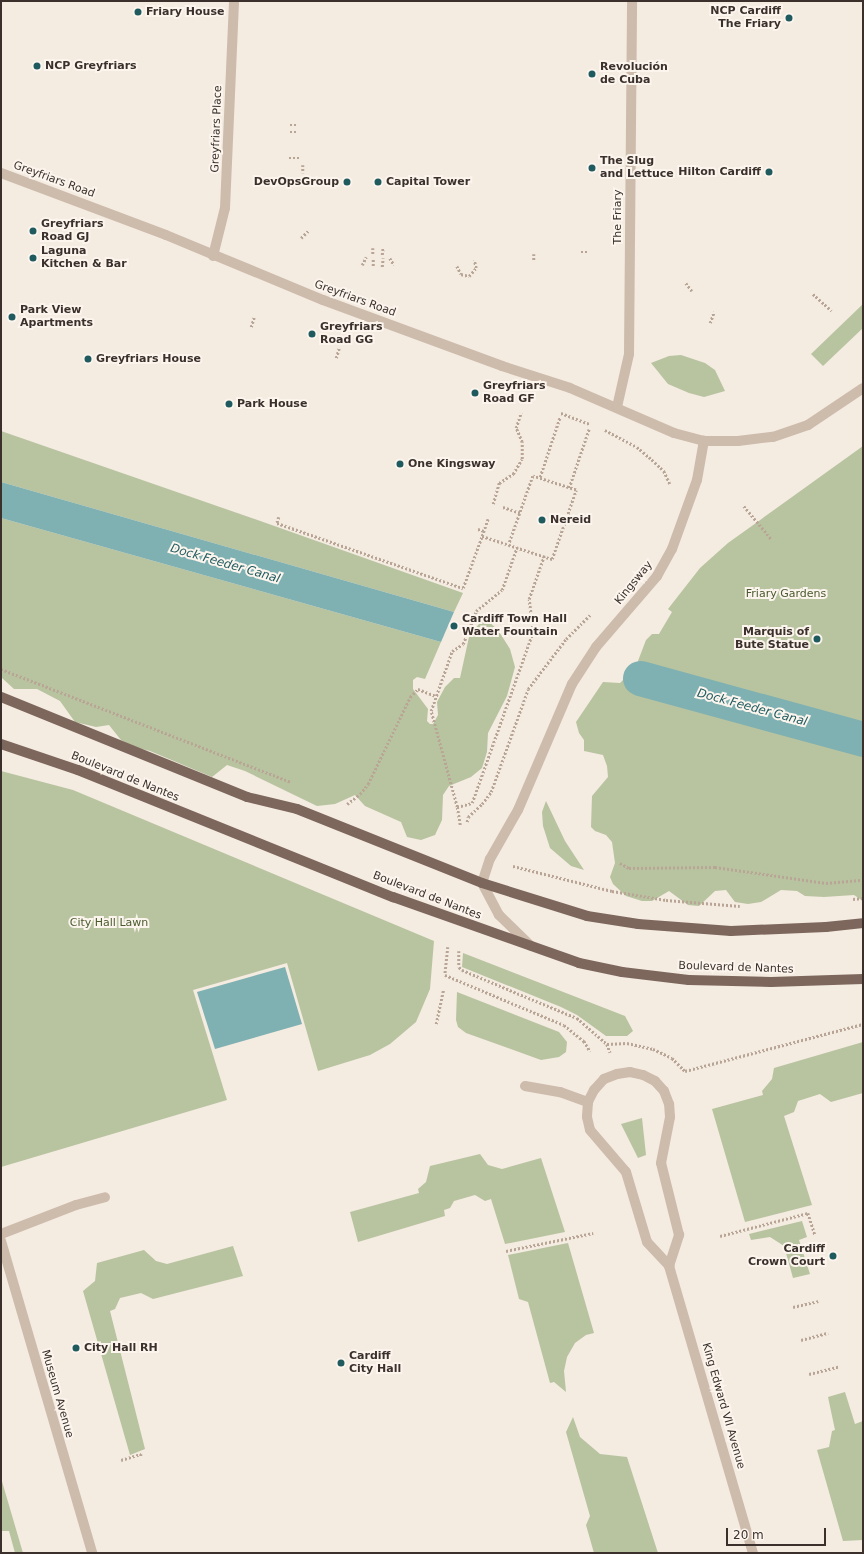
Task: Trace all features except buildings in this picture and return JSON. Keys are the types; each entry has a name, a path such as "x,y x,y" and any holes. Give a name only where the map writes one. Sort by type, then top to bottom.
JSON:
{"main road":[{"path":"1,697 247,797 297,809 482,883 587,916 638,924 732,931 818,928 863,923"},
{"name":"Boulevard de Nantes","path":"1,744 78,770 393,897 533,948 600,968 681,979 771,982 863,979"}],"street":[{"name":"Greyfriars Place","path":"212,256 225,201 234,1"},
{"name":"The Friary","path":"617,407 629,354 632,1"},
{"name":"Greyfriars Road","path":"1,173 166,235 212,256 323,300 617,407 674,433 704,441"},
{"path":"704,441 738,441 773,437 808,425 863,388"},
{"name":"Kingsway","path":"482,883 490,859 518,810 572,684 596,647 657,576 672,549 697,480 704,441"},
{"path":"482,883 499,915 533,948"},
{"path":"524,1086 560,1092 588,1102 594,1090 604,1079 617,1074 643,1075 655,1082 664,1091 669,1104 670,1117 661,1163 679,1235 669,1266"},
{"name":"King Edward VII Avenue","path":"588,1102 587,1117 590,1130 598,1142 626,1172 648,1242 669,1266 753,1553"},
{"path":"1,1234 76,1205 105,1197"},
{"name":"Museum Avenue","path":"1,1241 92,1553"}],"path":[{"path":"290,125 298,125"},
{"path":"290,132 298,132"},
{"path":"289,158 299,158"},
{"path":"303,166 303,173"},
{"path":"301,238 308,231"},
{"path":"382,267 383,247"},
{"path":"373,248 373,254"},
{"path":"581,252 588,252"},
{"path":"534,254 534,261"},
{"path":"362,265 366,257"},
{"path":"373,258 373,266"},
{"path":"390,258 394,265"},
{"path":"457,266 461,274 469,276 476,268 474,260"},
{"path":"686,283 692,291"},
{"path":"814,294 832,311"},
{"path":"710,323 714,312"},
{"path":"251,327 254,317"},
{"path":"336,358 339,348"},
{"path":"493,504 499,483 513,474 522,459 522,442 516,428 521,413"},
{"path":"561,413 597,426"},
{"path":"540,478 560,417"},
{"path":"569,488 589,429"},
{"path":"603,429 637,447 649,457 664,470 671,487"},
{"path":"482,536 552,560 576,490 533,476 509,544"},
{"path":"744,506 772,540"},
{"path":"503,507 520,513"},
{"path":"279,517 277,523 462,588 488,519"},
{"path":"478,529 484,531"},
{"path":"460,825 457,806 431,711 452,651 463,644 476,610 502,590 517,547"},
{"path":"457,806 472,803 533,632 529,599 544,556"},
{"path":"467,822 468,817 482,804 491,792 523,701 534,679 566,639 597,609"},
{"path":"1,669 296,784"},
{"path":"347,804 360,794 368,784 410,697 418,689 436,696"},
{"path":"340,801 353,806"},
{"path":"490,859 545,876 612,891 701,904 746,906"},
{"path":"620,863 629,868 715,867 826,883 863,880"},
{"path":"850,900 863,898"},
{"path":"448,947 444,975 564,1025 584,1040 590,1051"},
{"path":"459,951 459,967 462,970 577,1018 607,1044 627,1043 652,1049 672,1058 685,1071 863,1024"},
{"path":"436,1024 443,990"},
{"path":"720,1236 808,1214 815,1235"},
{"path":"506,1251 593,1232"},
{"path":"792,1307 818,1301"},
{"path":"801,1340 828,1333"},
{"path":"809,1374 838,1367"},
{"path":"122,1460 141,1454 141,1457"}],"green space":[{"path":"863,304 863,328 823,366 811,354"},
{"path":"681,355 705,363 715,370 725,391 704,397 689,393 668,384 651,363 669,356"},
{"path":"1,431 463,593 454,612 1,482"},
{"name":"Friary Gardens","path":"863,446 863,901 854,895 824,897 805,896 797,891 781,890 761,902 748,904 735,902 726,890 715,891 699,906 688,905 669,891 652,901 642,901 626,896 613,884 610,877 615,863 612,842 606,835 595,831 591,827 592,796 608,777 607,766 603,755 584,751 584,740 579,733 576,722 603,682 620,683 631,672 639,672 638,661 646,640 652,634 659,634 672,612 668,609 700,568 728,543"},
{"path":"1,518 441,642 425,679 417,677 413,680 413,689 428,709 427,721 430,724 433,724 438,715 437,702 445,687 454,678 460,678 469,637 482,620 488,621 498,630 510,649 515,667 507,696 488,733 487,752 482,768 471,777 449,786 443,795 442,820 435,835 421,840 407,837 401,822 365,806 355,795 335,804 317,806 245,771 227,765 212,777 150,751 134,747 121,740 109,725 96,727 75,722 60,701 37,689 14,689 1,677"},
{"name":"City Hall Lawn","path":"1,771 73,790 434,941 430,989 416,1022 390,1044 370,1055 318,1071 287,963 193,990 227,1100 1,1167"},
{"path":"546,801 565,841 584,870 571,866 550,848 543,826 542,812"},
{"path":"463,953 625,1016 633,1031 627,1036 606,1036 577,1015 561,1007 462,967"},
{"path":"457,992 559,1032 567,1042 566,1052 559,1057 541,1060 466,1033 458,1027 456,1020"},
{"path":"863,1042 863,1093 831,1102 820,1094 798,1101 794,1112 784,1116 812,1205 745,1222 712,1109 763,1095 762,1091 772,1079 774,1068"},
{"path":"642,1118 646,1155 638,1158 621,1124"},
{"path":"480,1154 488,1165 502,1169 541,1158 565,1232 505,1244 491,1199 485,1201 475,1195 454,1201 450,1208 444,1210 445,1216 358,1242 350,1212 419,1193 418,1189 426,1182 430,1166"},
{"path":"802,1221 807,1237 799,1240 810,1274 793,1278 784,1246 770,1237 751,1240 749,1234"},
{"path":"568,1243 594,1333 586,1335 575,1343 567,1357 564,1371 566,1392 554,1382 550,1383 528,1302 519,1299 508,1255"},
{"path":"233,1246 243,1276 153,1299 141,1293 120,1298 115,1309 110,1311 145,1449 130,1455 83,1291 95,1281 97,1263 144,1250 156,1261 167,1264"},
{"path":"845,1392 855,1424 863,1421 863,1540 843,1541 817,1450 829,1447 832,1431 835,1430 828,1397"},
{"path":"573,1417 580,1437 600,1454 627,1457 658,1553 594,1553 586,1525 590,1516 566,1432"},
{"path":"1,1478 23,1553 15,1553 9,1531 1,1531"}],"water":[{"path":"1,482 454,612 441,642 1,518"},
{"path":"285,967 302,1024 215,1049 197,992"}],"waterway":[{"name":"Dock Feeder Canal","path":"640,678 863,739"}],"place":[{"name":"Friary House","path":"138,12"},
{"name":"NCP Cardiff The Friary","path":"789,18"},
{"name":"NCP Greyfriars","path":"37,66"},
{"name":"Revolución de Cuba","path":"592,74"},
{"name":"The Slug and Lettuce","path":"592,168"},
{"name":"Hilton Cardiff","path":"769,172"},
{"name":"DevOpsGroup","path":"347,182"},
{"name":"Capital Tower","path":"378,182"},
{"name":"Greyfriars Road GJ","path":"33,231"},
{"name":"Laguna Kitchen & Bar","path":"33,258"},
{"name":"Park View Apartments","path":"12,317"},
{"name":"Greyfriars Road GG","path":"312,334"},
{"name":"Greyfriars House","path":"88,359"},
{"name":"Greyfriars Road GF","path":"475,393"},
{"name":"Park House","path":"229,404"},
{"name":"One Kingsway","path":"400,464"},
{"name":"Nereid","path":"542,520"},
{"name":"Cardiff Town Hall Water Fountain","path":"454,626"},
{"name":"Marquis of Bute Statue","path":"817,639"},
{"name":"Cardiff Crown Court","path":"833,1256"},
{"name":"City Hall RH","path":"76,1348"},
{"name":"Cardiff City Hall","path":"341,1363"}]}
